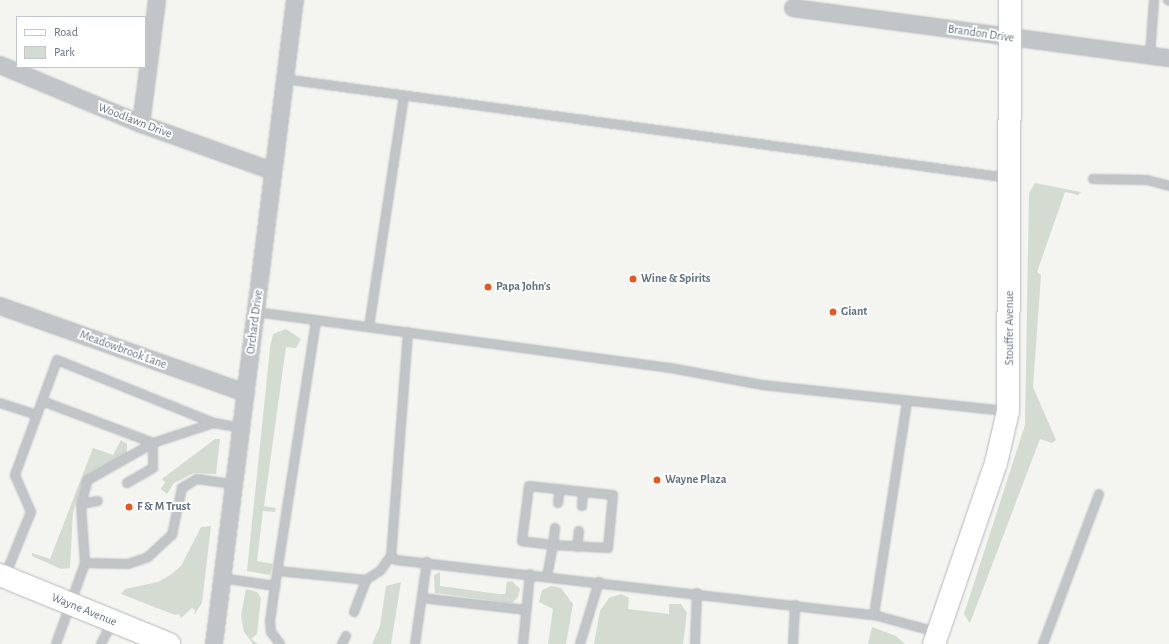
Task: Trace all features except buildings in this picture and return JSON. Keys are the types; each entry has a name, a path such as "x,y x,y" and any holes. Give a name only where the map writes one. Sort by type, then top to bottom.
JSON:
{"street":[{"path":"141,124 157,0"},
{"name":"Orchard Drive","path":"214,644 221,578 242,428 272,171 295,0"},
{"name":"Stouffer Avenue","path":"936,638 996,463 1008,411 1010,0"},
{"name":"Brandon Drive","path":"793,8 1169,58"},
{"name":"Woodlawn Drive","path":"0,65 141,124 272,171"},
{"name":"Meadowbrook Lane","path":"0,306 246,393"},
{"name":"Wayne Avenue","path":"1,579 71,604 169,644"}],"lane":[{"path":"1150,55 1154,0"},
{"path":"284,79 1010,179"},
{"path":"369,327 404,96"},
{"path":"1093,179 1147,180 1169,186"},
{"path":"256,312 676,369 762,385 907,402 1008,411"},
{"path":"280,644 271,632 270,621 316,320"},
{"path":"354,612 366,580 380,571 391,556 408,332"},
{"path":"1,579 31,512 15,475 57,360 214,423 242,428"},
{"path":"42,401 153,443"},
{"path":"874,615 907,402"},
{"path":"0,403 37,416"},
{"path":"56,644 85,563 81,504 88,480 153,443 214,423"},
{"path":"127,483 153,468 153,443"},
{"path":"85,563 128,564 148,557 172,535 182,488 197,479 234,484"},
{"path":"529,486 560,489 613,494 608,548 577,547 522,541 529,486"},
{"path":"558,504 560,489"},
{"path":"582,506 583,492"},
{"path":"1042,644 1100,494"},
{"path":"81,504 98,501"},
{"path":"547,576 555,528"},
{"path":"577,547 579,531"},
{"path":"391,556 396,560 427,562 697,593 874,615 936,638"},
{"path":"415,644 427,562"},
{"path":"278,571 366,580"},
{"path":"523,644 530,574"},
{"path":"221,578 275,586"},
{"path":"580,644 599,582"},
{"path":"695,644 697,593"},
{"path":"422,598 526,610"},
{"path":"793,644 795,605"},
{"path":"101,644 112,621"}],"green space":[{"path":"1035,183 1081,192 1078,195 1065,192 1037,272 1041,275 1033,387 1056,440 1052,443 1040,439 970,623 964,614 1025,425 1029,193"},
{"path":"286,329 301,339 296,348 286,347 264,506 276,508 275,512 263,511 257,561 273,564 270,575 247,571 270,348 273,334"},
{"path":"215,439 220,439 216,474 194,473 174,483 167,494 161,489 165,482 162,479"},
{"path":"121,440 127,444 127,453 82,483 73,512 70,568 61,569 32,556 32,553 50,559 93,448 113,455"},
{"path":"211,526 202,603 194,615 195,610 192,608 181,618 179,614 175,615 121,594 125,589 158,582 172,574 181,566 201,527"},
{"path":"440,572 440,586 499,594 505,594 507,582 512,581 520,589 518,597 512,603 435,593 434,575"},
{"path":"401,582 391,644 372,644 380,626 386,586"},
{"path":"551,586 561,588 573,604 566,644 548,644 553,609 539,602 542,590"},
{"path":"246,589 257,592 261,598 257,634 251,639 258,644 253,644 244,632 241,616"},
{"path":"621,594 629,598 628,609 669,614 669,604 681,604 687,613 683,644 594,644 600,611 609,598"},
{"path":"872,627 896,636 905,644 868,644"}],"place":[{"name":"Wine & Spirits","path":"633,279"},
{"name":"Papa John's","path":"488,287"},
{"name":"Giant","path":"833,312"},
{"name":"Wayne Plaza","path":"657,480"},
{"name":"F & M Trust","path":"129,507"}]}
